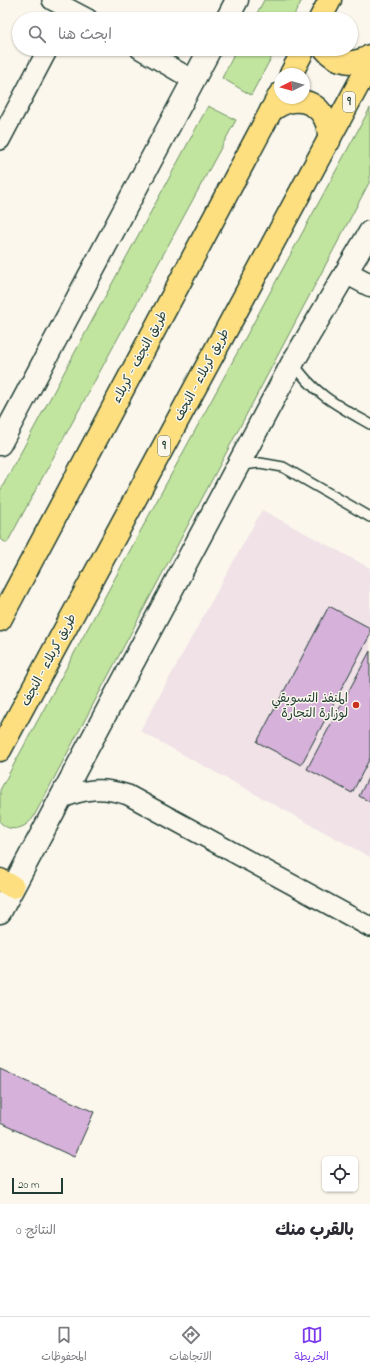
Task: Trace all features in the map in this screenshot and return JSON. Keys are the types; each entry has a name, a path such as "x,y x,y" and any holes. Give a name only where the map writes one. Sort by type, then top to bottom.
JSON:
{"highway":[{"path":"294,68 300,56"},
{"path":"332,56 350,63 370,56"},
{"name":"طريق كربلاء - النجف","path":"0,750 370,63"},
{"name":"طريق النجف - كربلاء","path":"0,620 275,104"},
{"path":"310,104 324,116 328,124 329,141"}],"main road":[{"path":"230,12 237,0"},
{"path":"0,444 206,56"},
{"path":"0,912 7,883 59,800 293,362 370,232"},
{"path":"347,273 370,286"}],"street":[{"path":"62,7 73,12"},
{"path":"0,140 44,56"},
{"path":"152,56 194,80"},
{"path":"59,800 86,790 114,790 128,795 370,927"}],"lane":[{"path":"293,362 306,381 322,396 370,424"},
{"path":"238,465 260,463 283,467 370,517"}],"shaded area":[{"path":"262,510 370,568 370,857 140,731"}],"green space":[{"path":"264,0 302,0 296,12 258,12"},
{"path":"233,56 272,56 251,95 222,78"},
{"path":"208,106 236,120 7,543 0,539 0,491"},
{"path":"370,108 370,181 33,818 22,827 13,829 4,826 0,822 0,790"}],"building":[{"path":"329,606 370,628 370,635 301,765 257,742"},
{"path":"370,651 370,758 352,793 307,769"},
{"path":"370,774 370,802 359,796"},
{"path":"0,1069 94,1112 74,1157 0,1123"}],"place":[{"name":"المنفذ التسويقي لوزارة التجارة","path":"356,705"}]}
